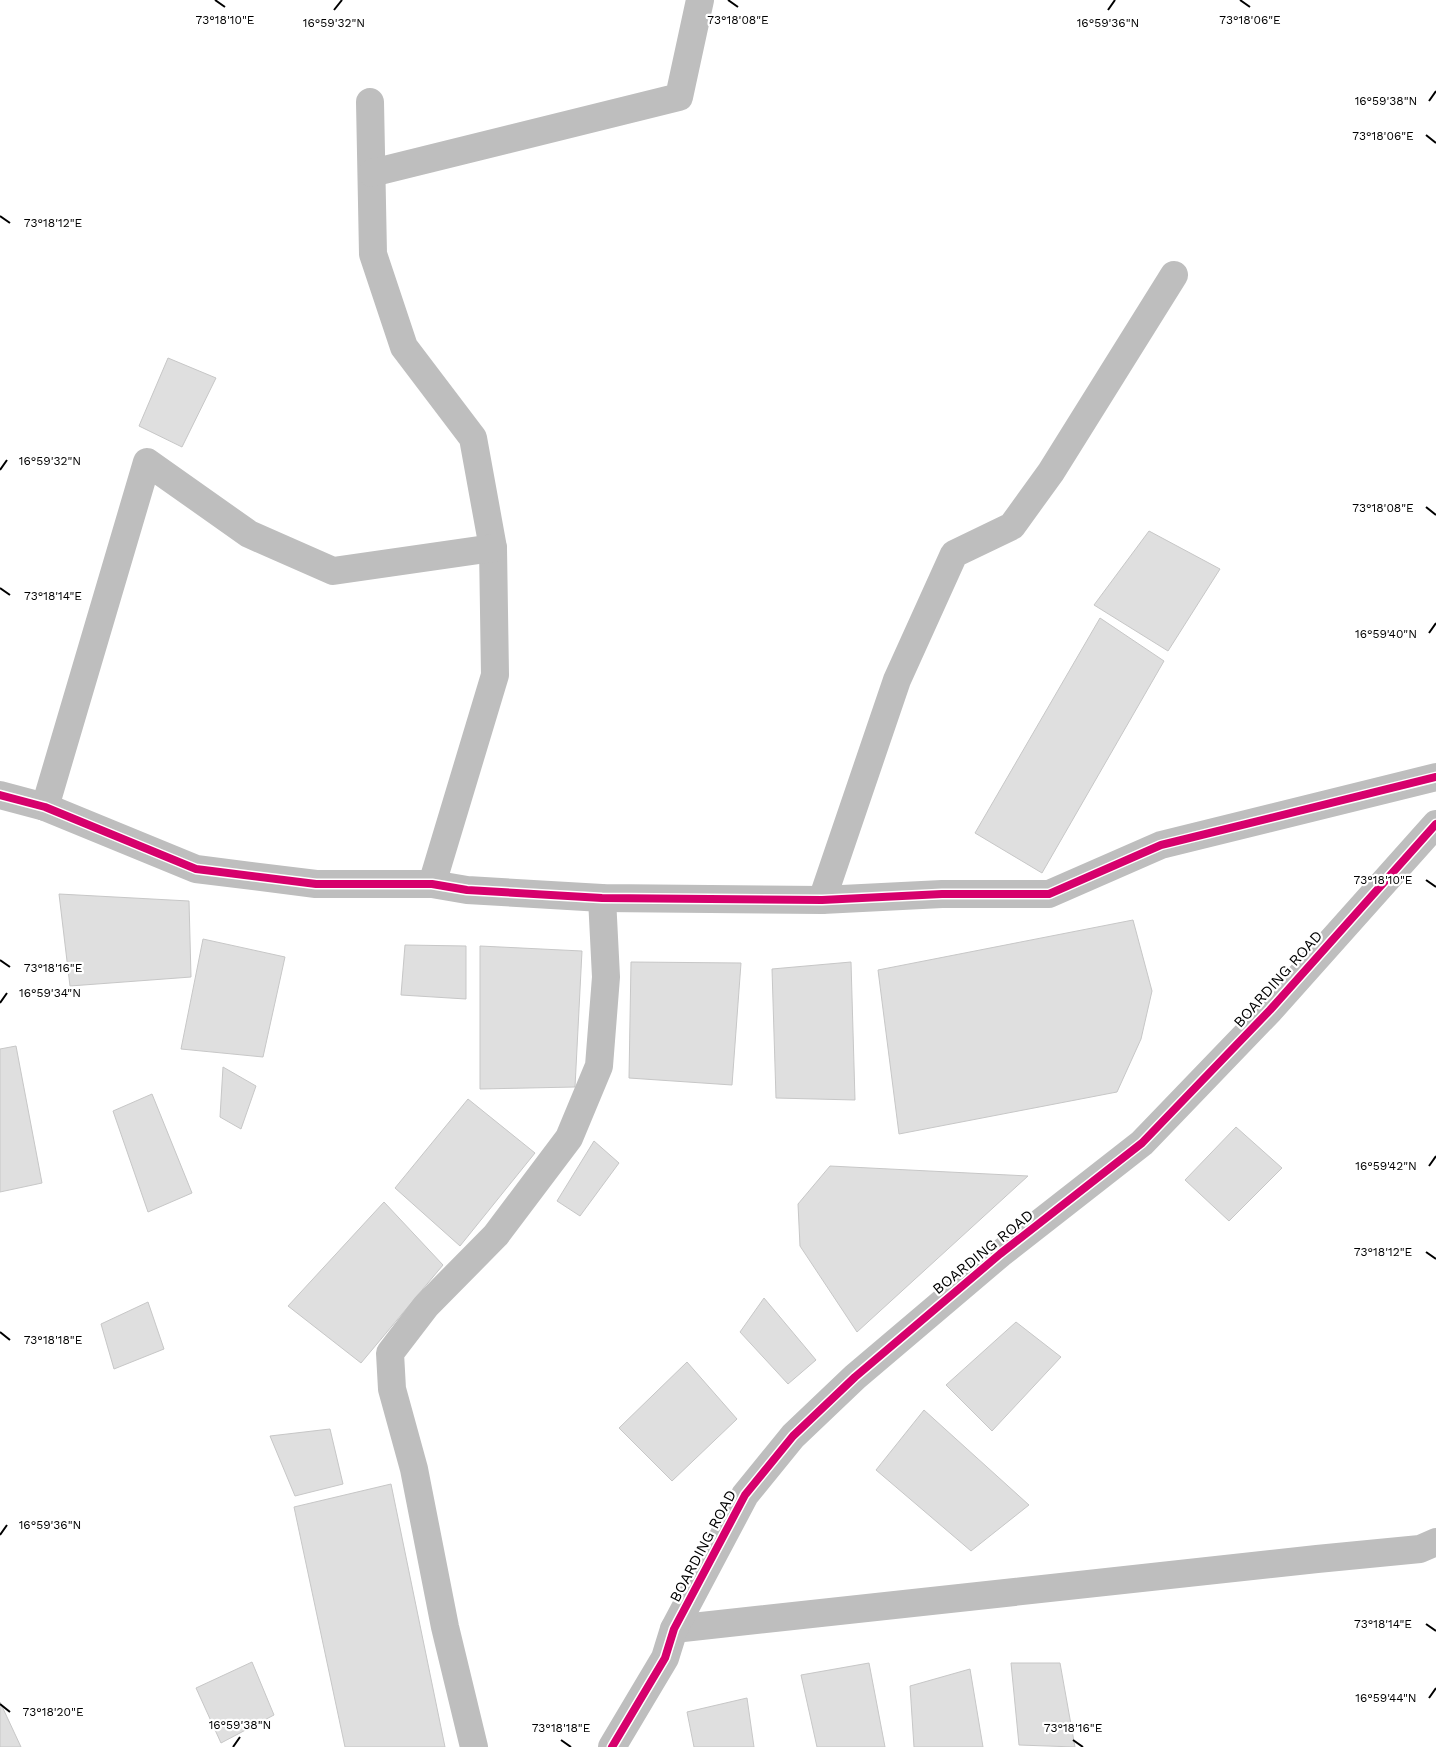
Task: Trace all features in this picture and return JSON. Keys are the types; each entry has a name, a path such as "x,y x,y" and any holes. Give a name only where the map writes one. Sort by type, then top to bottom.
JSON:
{"street":[{"path":"372,173 679,98 700,0"},
{"path":"370,102 373,254 404,347 473,438 493,548 495,675 432,884"},
{"path":"822,900 897,680 954,554 1012,526 1051,472 1174,274"},
{"path":"45,807 146,462 249,534 333,571 493,548"},
{"path":"0,795 45,807 196,869 316,884 432,884 467,890 602,898 822,900 942,894 1048,894 1161,845 1436,777"},
{"name":"BOARDING ROAD","path":"612,1747 665,1658 674,1629 746,1495 793,1436 855,1377 1000,1254 1142,1143 1270,1010 1436,824"},
{"path":"474,1747 445,1627 414,1469 392,1389 390,1353 426,1306 496,1235 569,1138 599,1066 606,977 602,898"},
{"path":"674,1629 1420,1549 1436,1542"}],"building":[{"path":"168,358 216,378 182,447 139,426"},
{"path":"1149,531 1220,569 1168,651 1094,605"},
{"path":"1100,618 1164,661 1042,873 975,833"},
{"path":"59,894 189,901 191,977 70,986"},
{"path":"1133,920 1152,991 1141,1039 1117,1092 899,1134 878,970"},
{"path":"203,939 285,957 263,1057 181,1049"},
{"path":"405,945 466,946 466,999 401,995"},
{"path":"480,946 582,951 575,1087 480,1089"},
{"path":"631,962 741,963 732,1085 629,1078"},
{"path":"851,962 855,1100 776,1098 772,969"},
{"path":"16,1046 42,1183 0,1192 0,1049"},
{"path":"223,1067 256,1086 241,1129 220,1117"},
{"path":"152,1094 192,1193 148,1212 113,1111"},
{"path":"468,1099 535,1153 460,1246 395,1188"},
{"path":"1236,1127 1282,1168 1229,1221 1185,1180"},
{"path":"594,1141 619,1163 580,1216 557,1201"},
{"path":"830,1166 1028,1176 857,1332 800,1246 798,1204"},
{"path":"384,1202 443,1265 361,1363 288,1306"},
{"path":"764,1298 816,1360 788,1384 740,1332"},
{"path":"148,1302 164,1349 114,1369 101,1324"},
{"path":"1016,1322 1061,1357 992,1431 946,1385"},
{"path":"687,1362 737,1419 672,1481 619,1428"},
{"path":"924,1410 1029,1505 971,1551 876,1470"},
{"path":"330,1429 343,1484 295,1496 270,1436"},
{"path":"391,1484 445,1747 345,1747 294,1507"},
{"path":"252,1662 274,1715 221,1743 196,1688"},
{"path":"869,1663 885,1747 817,1747 801,1675"},
{"path":"1011,1663 1060,1663 1075,1747 1019,1745"},
{"path":"970,1669 983,1747 914,1747 910,1686"},
{"path":"747,1698 754,1747 694,1747 687,1712"},
{"path":"0,1702 21,1747 0,1747"}],"cycle path":[{"path":"0,795 45,807 196,869 316,884 432,884 467,890 602,898 822,900 942,894 1049,894 1161,845 1436,777"},
{"path":"612,1747 665,1658 674,1629 745,1495 793,1436 855,1377 1000,1254 1142,1143 1270,1010 1436,824"}]}
